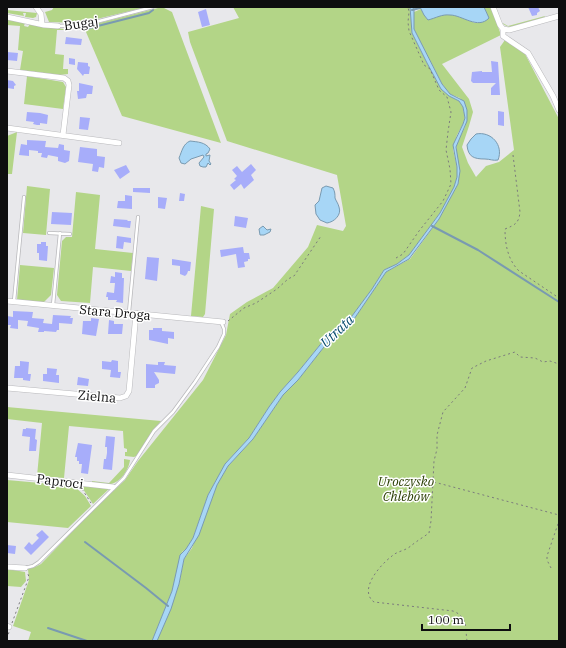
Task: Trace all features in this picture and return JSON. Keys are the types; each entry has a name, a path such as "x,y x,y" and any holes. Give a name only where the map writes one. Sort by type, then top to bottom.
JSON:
{"street":[{"path":"36,7 41,14 42,24"},
{"path":"493,7 503,29 504,36 528,53 553,96 559,110"},
{"path":"503,29 509,30 559,16"},
{"name":"Bugaj","path":"7,17 58,26"},
{"path":"7,71 64,78 68,80 69,85 62,135"},
{"path":"7,128 119,142"},
{"name":"Stara Droga","path":"7,301 222,323"},
{"name":"Zielna","path":"7,388 120,398 126,396 129,391 136,313"},
{"name":"Paproci","path":"7,475 113,487"},
{"path":"7,567 25,568"}],"lane":[{"name":"Bugaj","path":"58,26 84,25 153,7"},
{"path":"14,302 24,197"},
{"path":"129,313 138,217"},
{"path":"49,233 70,234"},
{"path":"53,306 60,233"},
{"path":"25,568 33,566 39,562 113,487 124,478 154,431 172,412 204,370 222,341 224,330 222,323"}],"path":[{"path":"396,258 403,254 443,201 451,184 450,168 446,150 451,112 447,98 439,90 430,69 424,65 413,36 409,31 408,7"},
{"path":"513,155 520,218 517,224 505,229 507,249 514,265 519,271 559,298"},
{"path":"222,323 239,311 277,289 288,279 294,276 321,236"},
{"path":"467,641 463,618 460,614 374,602 369,597 368,591 374,577 385,562 393,555 410,547 415,542 429,534 434,461 437,450 436,435 444,412 465,388 472,368 486,361 515,352 520,357 535,358 543,362 550,361 559,364"},
{"path":"433,482 559,515"},
{"path":"77,483 93,508"},
{"path":"551,568 547,560 547,556 559,521"},
{"path":"7,638 29,578 25,568"}],"green space":[{"path":"54,7 147,7 80,23 49,22 45,12 52,10"},
{"path":"233,7 410,7 412,33 427,63 441,89 449,96 459,101 463,107 465,118 457,135 453,149 457,167 457,177 454,187 440,213 409,255 397,264 384,270 349,320 324,340 280,392 249,438 225,464 208,495 193,538 186,549 182,552 172,591 152,641 28,641 31,632 13,626 29,580 28,569 41,564 95,508 125,480 138,461 203,380 226,335 230,314 247,302 273,288 308,247 317,225 343,231 346,226 337,175 227,141 190,42 188,32 239,18"},
{"name":"Uroczysko Chlebów","path":"484,7 491,7 501,35 442,64 469,99 473,112 462,147 468,163 476,177 486,166 499,162 514,150 500,47 505,40 524,52 559,119 559,641 157,641 179,584 184,559 192,548 217,485 228,466 253,439 283,395 298,380 331,338 350,325 386,272 410,259 439,219 458,184 459,178 456,144 465,127 467,117 460,98 450,94 442,84 414,29 414,12 421,9 427,19 443,15 457,15 477,23 488,16"},
{"path":"158,8 164,8 172,12 221,143 122,116 86,32 87,26"},
{"path":"7,10 37,13 36,17 33,18 25,17 26,13 23,13 24,16 7,13"},
{"path":"545,16 544,18 512,27 508,27 502,23 508,26"},
{"path":"7,19 25,23 24,26 28,27 30,24 70,30 57,30 55,54 64,55 63,69 68,69 68,74 60,75 20,70 23,51 18,50 20,26 7,25"},
{"path":"27,76 63,82 66,87 63,109 24,104"},
{"path":"17,132 12,174 7,174 7,136"},
{"path":"27,186 50,189 46,235 23,233"},
{"path":"76,192 100,195 95,249 133,253 131,271 93,267 90,303 61,301 57,295 62,241 66,237 72,237"},
{"path":"201,206 214,209 205,314 203,317 191,316"},
{"path":"20,265 54,268 51,295 43,303 17,300"},
{"path":"7,407 161,421 138,455 134,457 125,456 127,449 124,448 123,431 69,426 64,478 37,476 42,423 7,419"},
{"path":"124,459 130,460 129,464 124,475 118,481 109,484 92,483 92,481 109,483 124,467"},
{"path":"7,480 74,486 85,496 91,506 68,528 7,522"},
{"path":"84,486 109,489 93,504 83,489"},
{"path":"7,569 25,572 26,581 21,587 7,586"}],"water":[{"name":"Utrata","path":"410,7 414,8 414,29 442,84 450,94 464,101 467,110 467,121 456,147 460,171 458,184 439,219 409,259 386,272 350,325 331,338 298,380 283,395 253,439 228,466 217,485 199,535 184,559 179,584 171,609 157,641 152,641 172,591 180,555 193,538 208,495 225,464 249,438 280,392 324,340 349,320 384,270 397,264 409,255 440,213 454,187 457,177 457,167 453,145 465,118 463,107 459,101 449,96 441,89 427,63 412,33"},
{"path":"420,7 484,7 489,18 480,23 447,15 428,20"},
{"path":"476,134 487,135 495,140 499,149 498,160 475,158 470,155 467,145"},
{"path":"190,141 204,144 210,149 206,156 210,155 210,165 208,163 206,167 200,166 199,163 204,157 203,155 191,159 185,164 181,163 179,158 182,150"},
{"path":"326,186 333,188 340,210 337,218 327,223 320,220 316,214 315,205 319,201 322,188"},
{"path":"263,226 267,230 271,229 270,232 260,235 259,229"}],"building":[{"path":"528,7 538,7 540,11 537,15 532,16"},
{"path":"206,9 210,25 202,27 198,12"},
{"path":"66,37 82,39 81,45 65,44"},
{"path":"7,52 18,53 17,61 7,60"},
{"path":"69,58 75,59 75,65 69,64"},
{"path":"491,61 498,62 500,95 491,95 491,88 496,83 473,83 471,81 472,72 492,72"},
{"path":"78,62 88,63 88,66 90,67 89,74 84,74 83,76 77,69"},
{"path":"7,80 13,81 16,85 14,86 14,89 7,88"},
{"path":"79,83 93,86 92,94 87,94 86,98 78,99 77,91 79,91"},
{"path":"498,111 504,112 504,126 498,125"},
{"path":"27,112 48,115 47,124 40,123 40,125 37,125 33,124 34,122 26,121"},
{"path":"80,117 90,118 88,130 79,129"},
{"path":"27,140 46,141 45,147 58,148 59,144 64,145 64,150 70,151 69,161 65,163 58,161 58,157 48,155 47,158 41,157 42,153 38,153 38,151 29,150 29,156 19,155 21,144 27,145"},
{"path":"80,147 97,149 97,156 105,157 104,168 99,167 98,172 92,171 93,164 78,162"},
{"path":"251,164 256,170 251,175 254,180 244,189 241,184 234,190 230,185 236,180 234,179 237,176 232,170 237,166 242,172"},
{"path":"126,165 130,172 120,179 114,170"},
{"path":"133,188 150,188 150,193 133,192"},
{"path":"180,193 185,194 184,201 179,201"},
{"path":"125,195 132,196 132,209 117,208 118,201 125,201"},
{"path":"158,197 167,198 165,209 158,208"},
{"path":"52,212 72,213 71,225 51,224"},
{"path":"235,216 248,218 246,228 234,226"},
{"path":"114,219 131,221 130,228 113,226"},
{"path":"117,236 131,238 131,243 124,242 123,249 116,248"},
{"path":"41,242 46,242 46,246 48,246 47,261 39,260 37,244 41,244"},
{"path":"243,247 244,253 249,253 250,259 244,262 245,267 238,268 236,254 221,257 220,250"},
{"path":"147,257 159,258 157,281 145,279"},
{"path":"172,259 191,262 190,271 188,271 185,276 180,274 180,266 172,265"},
{"path":"115,272 122,273 122,278 124,278 123,303 116,302 117,300 108,300 108,297 106,297 107,292 114,293 115,283 110,283 111,276 115,277"},
{"path":"13,311 33,312 32,318 44,319 43,323 52,324 53,315 71,316 70,318 73,318 72,324 59,323 59,330 56,332 38,332 39,328 27,326 28,321 18,320 18,329 10,328 11,325 7,325 7,316 13,317"},
{"path":"91,318 99,319 96,336 82,334 83,321 91,321"},
{"path":"109,320 114,321 114,324 123,324 122,334 108,334"},
{"path":"153,328 162,328 162,331 174,332 174,339 168,338 168,344 149,340 149,330 153,330"},
{"path":"112,360 118,361 118,372 121,372 120,378 110,377 111,370 102,369 102,361 111,362"},
{"path":"20,361 29,362 28,374 31,374 30,381 23,380 23,378 14,378 15,366 20,366"},
{"path":"158,362 165,362 164,365 176,366 175,374 154,372 159,380 159,383 155,385 155,388 146,388 146,364 158,365"},
{"path":"47,368 57,369 56,375 59,375 59,383 43,381 43,374 47,374"},
{"path":"78,377 89,379 88,386 77,385"},
{"path":"23,429 36,429 36,451 29,451 30,437 22,436"},
{"path":"106,436 115,437 112,470 103,469 104,459 106,459 107,453 107,447 105,447"},
{"path":"78,443 92,445 88,474 81,473 82,464 79,464 77,457 75,457"},
{"path":"42,530 49,537 31,555 24,548 29,542 32,545 39,538 36,535"},
{"path":"7,545 16,546 15,554 7,553"}],"waterway":[{"path":"412,10 420,8"},
{"path":"86,29 149,13 153,10"},
{"path":"432,226 478,250 559,302"},
{"path":"85,542 168,606"},
{"path":"48,628 87,641"}]}
